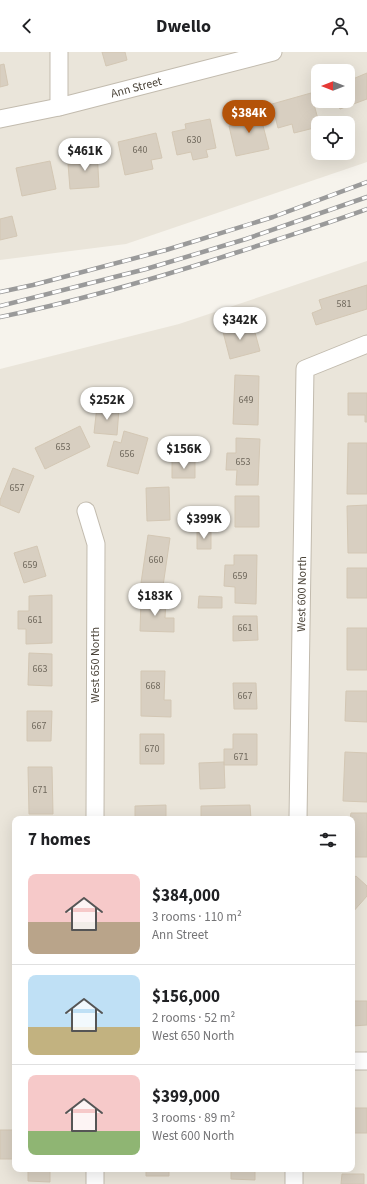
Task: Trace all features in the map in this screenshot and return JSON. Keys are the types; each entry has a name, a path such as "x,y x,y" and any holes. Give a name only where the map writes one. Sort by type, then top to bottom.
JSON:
{"street":[{"path":"59,52 59,107"},
{"name":"Ann Street","path":"0,119 59,107 273,52"},
{"name":"West 600 North","path":"298,816 305,369 367,344"},
{"name":"West 650 North","path":"86,511 96,544 95,816"},
{"path":"355,1061 367,1061"},
{"path":"95,1172 95,1184"},
{"path":"294,1172 294,1184"}],"shaded area":[{"path":"0,52 367,52 367,162 126,244 0,260"},
{"path":"367,261 367,1184 0,1184 0,369 179,324"}],"building":[{"path":"102,52 125,52 127,60 106,66"},
{"path":"4,64 8,85 0,87 0,65"},
{"path":"367,73 367,99 355,103 355,78"},
{"path":"311,93 311,108 315,108 317,116 311,116 311,129 294,133 292,124 278,128 272,104"},
{"path":"258,106 269,149 236,156 229,126 249,121 246,109"},
{"path":"210,119 216,148 206,150 208,157 193,160 191,152 177,155 172,132 186,129 185,124"},
{"path":"156,133 162,158 151,160 153,169 125,175 118,142"},
{"path":"85,149 97,149 99,187 70,189 68,164 86,164"},
{"path":"50,161 56,189 22,196 16,168"},
{"path":"12,216 17,236 0,240 0,219"},
{"path":"367,285 367,309 316,325 312,313 322,309 319,300"},
{"path":"245,322 247,331 254,329 260,351 230,359 222,328"},
{"path":"235,375 259,376 258,425 233,424"},
{"path":"348,393 367,393 367,422 365,422 365,415 348,415"},
{"path":"97,406 119,409 117,435 94,433"},
{"path":"80,426 90,447 45,469 35,448"},
{"path":"124,431 148,438 138,474 107,466 114,441 121,443"},
{"path":"236,438 260,439 258,485 236,485 237,470 226,470 227,453 236,453"},
{"path":"348,443 367,443 367,494 347,494"},
{"path":"172,461 195,461 195,478 172,478"},
{"path":"13,468 34,476 19,513 0,505 0,500"},
{"path":"169,487 170,520 147,521 146,488"},
{"path":"235,496 259,496 259,527 235,527"},
{"path":"367,505 367,553 348,553 347,506"},
{"path":"197,531 211,531 211,549 197,549"},
{"path":"148,535 170,538 163,586 141,583"},
{"path":"37,546 46,576 24,583 14,553"},
{"path":"234,555 257,555 256,604 235,603 235,587 224,586 225,565 234,565"},
{"path":"347,568 367,568 367,598 347,598"},
{"path":"52,595 52,643 26,644 26,629 18,629 18,611 29,611 29,596"},
{"path":"199,596 222,597 222,608 198,608"},
{"path":"141,600 166,600 165,618 174,618 174,632 140,631"},
{"path":"233,616 257,616 258,640 233,641"},
{"path":"347,628 367,628 367,670 347,670"},
{"path":"29,653 52,654 52,686 28,685"},
{"path":"141,671 165,671 164,700 171,700 171,717 141,716"},
{"path":"233,683 256,683 257,709 234,709"},
{"path":"346,691 367,691 367,722 345,721"},
{"path":"27,711 52,711 51,741 27,741"},
{"path":"140,734 164,734 164,764 140,764"},
{"path":"233,734 257,734 257,765 224,765 224,749 233,749"},
{"path":"345,752 367,753 367,802 343,801"},
{"path":"224,762 225,788 200,789 199,763"},
{"path":"28,767 52,767 53,814 29,814"},
{"path":"166,805 166,816 135,816 135,806"},
{"path":"250,805 251,816 201,816 201,806"},
{"path":"351,813 367,813 367,857 355,857 355,816 350,816"},
{"path":"356,876 367,886 367,896 355,910"},
{"path":"355,1001 367,1001 367,1025 355,1026"},
{"path":"355,1108 367,1108 367,1133 355,1133"},
{"path":"0,1130 12,1130 12,1159 0,1159"},
{"path":"28,1172 50,1172 50,1182 28,1181"},
{"path":"146,1172 169,1172 169,1176 146,1176"},
{"path":"231,1172 255,1172 255,1180 231,1179"},
{"path":"342,1174 364,1174 364,1184 341,1184"}],"railway":[{"path":"0,292 33,285 166,250 273,217 367,182"},
{"path":"0,306 146,269 246,239 367,197"},
{"path":"0,317 59,304 147,280 334,221 367,209"}]}
